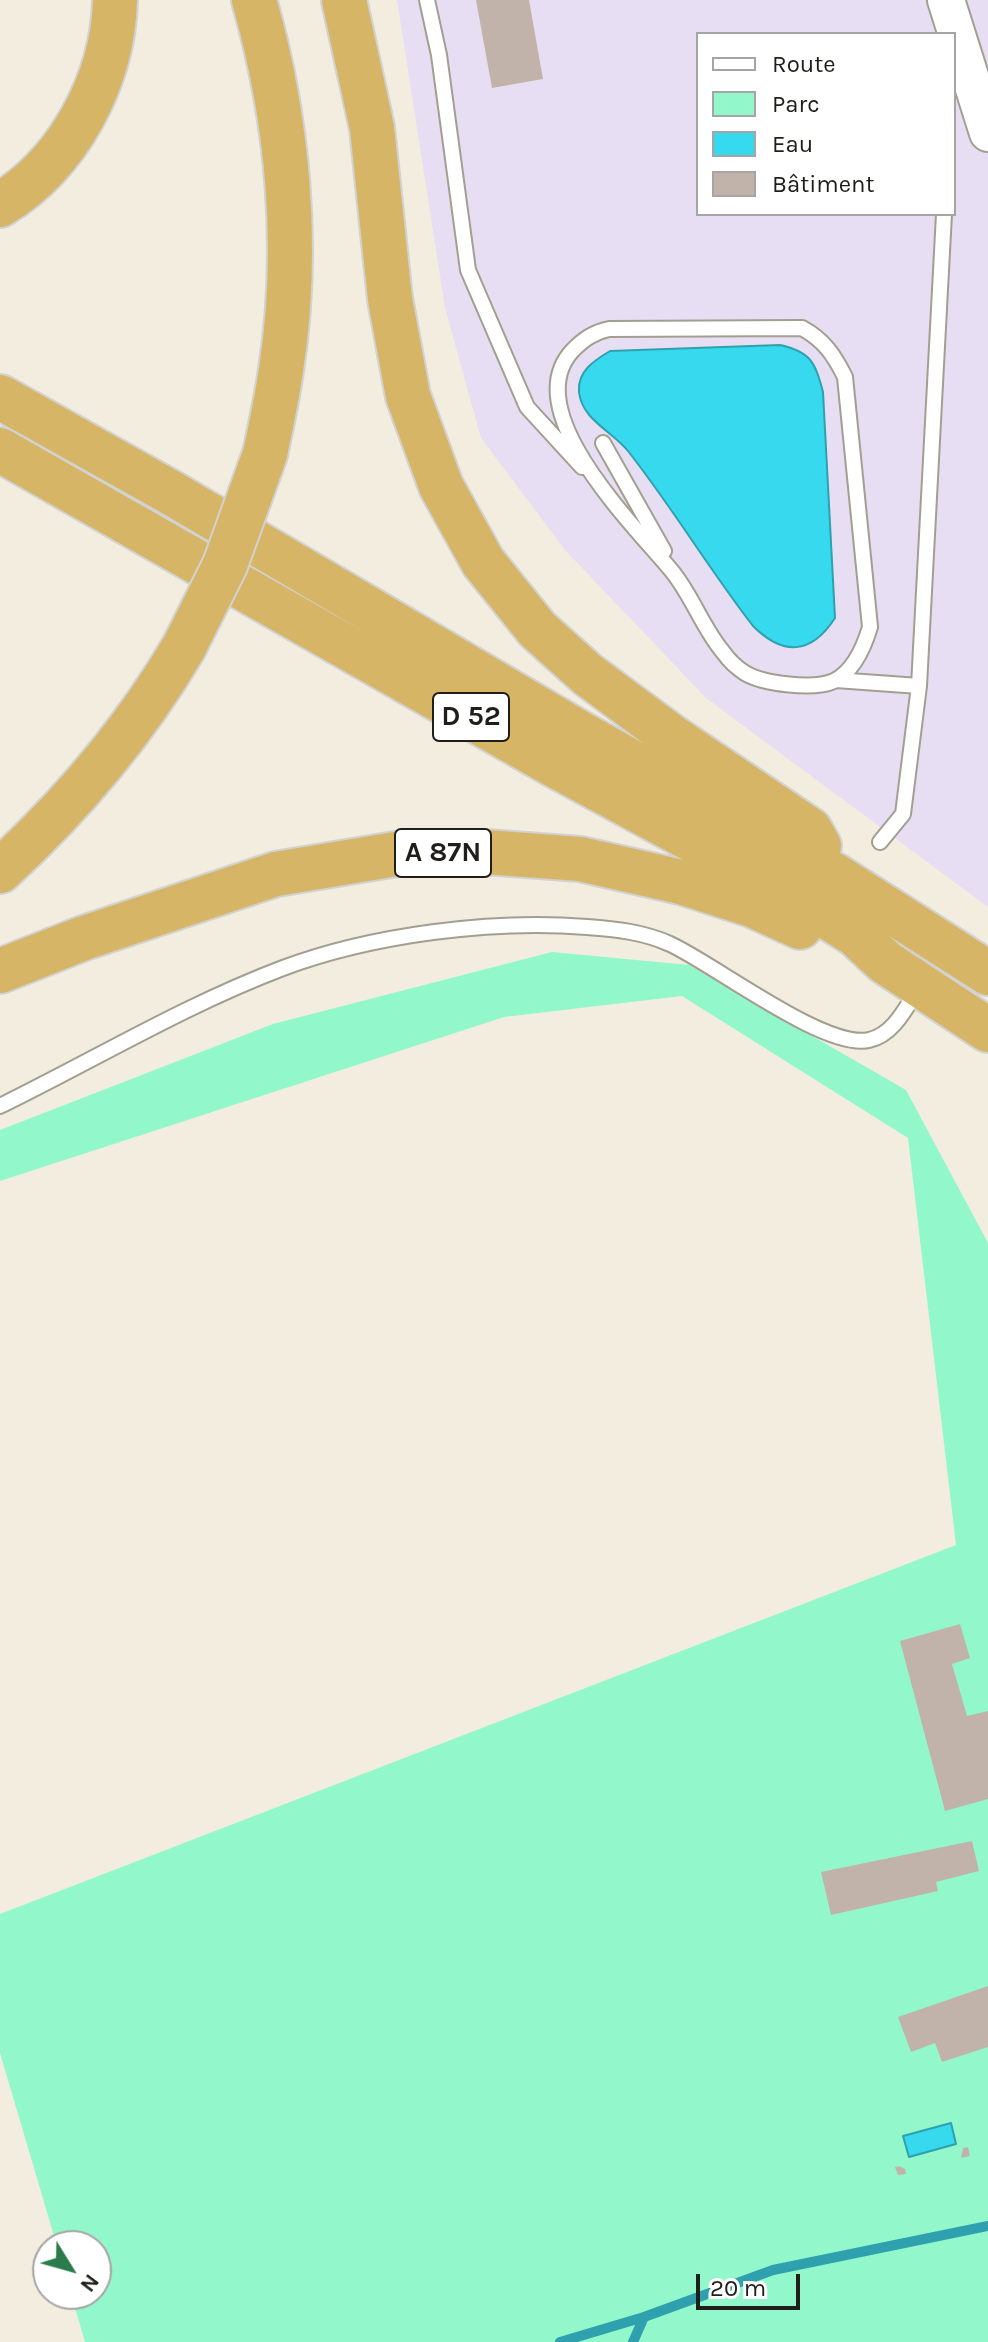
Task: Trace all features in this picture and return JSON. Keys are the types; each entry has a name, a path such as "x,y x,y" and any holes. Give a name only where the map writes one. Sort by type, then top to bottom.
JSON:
{"highway":[{"path":"0,205 53,159 84,114 105,65 115,0"},
{"path":"0,871 90,781 125,738 184,647 225,565 265,454 281,369 288,303 290,237 279,102 254,0"},
{"path":"344,0 372,128 390,299 408,396 441,486 483,562 537,629 587,674 672,737 810,830 836,876"},
{"path":"0,397 168,491 578,732 836,876 985,971"},
{"name":"D 52","path":"0,450 554,765 781,888 855,934 903,974 984,1028"},
{"path":"0,484 235,601 267,600"},
{"name":"A 87N","path":"0,971 84,938 276,874 396,854 486,852 580,859 681,882 752,905 903,974"}],"street":[{"path":"945,0 955,32"},
{"path":"956,34 988,133"}],"lane":[{"path":"427,0 439,55 468,270 527,407 681,582"},
{"path":"945,0 945,32"},
{"path":"880,842 903,814 919,686 944,216"},
{"path":"594,480 561,414 556,392 563,361 595,332 609,329 786,327 802,328 819,337 834,355 845,377 870,627 863,649 836,680 822,685 763,680 745,673 723,653 603,443"},
{"path":"836,680 919,686"},
{"path":"0,1106 216,996 284,967 399,937 473,928 528,926 584,927 641,934 704,961 797,1018 836,1036 867,1041 893,1026 903,974"}],"shaded area":[{"path":"397,0 988,0 988,907 706,698 565,550 481,438 445,308"}],"green space":[{"path":"552,952 689,965 906,1090 988,1243 988,2342 85,2342 76,2310 112,2310 112,2230 52,2230 0,2053 0,1914 956,1545 908,1138 682,996 504,1017 0,1181 0,1130 273,1024"}],"water":[{"path":"780,345 799,351 810,360 823,392 835,618 816,639 796,647 775,643 753,626 628,451 586,410 579,392 584,372 610,351"},
{"path":"951,2123 956,2144 909,2157 903,2136"}],"building":[{"path":"476,0 529,0 543,79 492,88"},
{"path":"960,1624 970,1658 952,1664 967,1716 988,1711 988,1799 945,1811 900,1641"},
{"path":"972,1841 979,1871 936,1882 938,1891 831,1915 821,1872"},
{"path":"988,1986 988,2047 942,2062 935,2043 911,2052 898,2017"},
{"path":"968,2147 970,2156 961,2158 963,2148"},
{"path":"895,2167 905,2169 906,2174 898,2175"}],"waterway":[{"path":"560,2342 644,2317 773,2270 988,2226"},
{"path":"633,2342 644,2317"}]}
